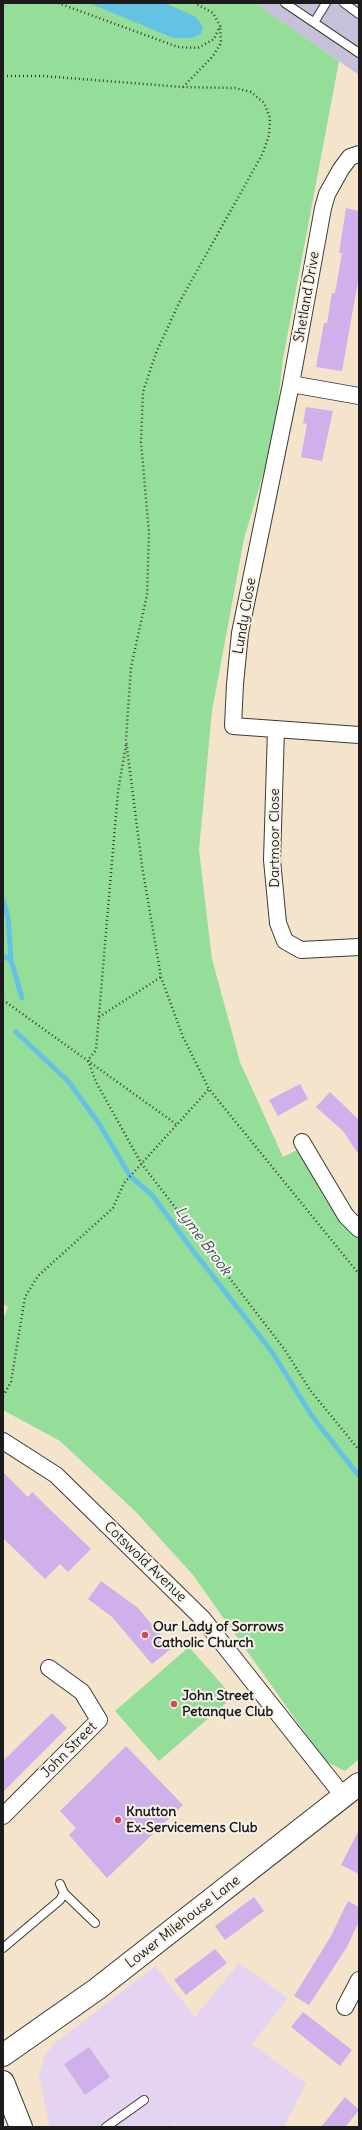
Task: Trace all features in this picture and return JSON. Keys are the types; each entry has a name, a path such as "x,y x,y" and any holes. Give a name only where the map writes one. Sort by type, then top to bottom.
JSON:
{"main road":[{"name":"Lower Milehouse Lane","path":"3,2055 97,1989 351,1790"},
{"path":"3,2082 21,2127"}],"street":[{"name":"Shetland Drive","path":"291,384 323,208 327,194 341,169 350,157 359,154"},
{"path":"291,384 359,396"},
{"name":"Lundy Close","path":"291,384 240,633 233,726 359,735"},
{"name":"Dartmoor Close","path":"276,729 272,860 278,923 285,941 301,950 359,947"},
{"path":"302,1142 346,1216 359,1229"},
{"name":"Cotswold Avenue","path":"3,1441 56,1475 203,1619 351,1790"},
{"name":"John Street","path":"3,1816 99,1720 82,1692 49,1668"},
{"path":"345,2007 359,1980"}],"lane":[{"path":"285,3 359,53"},
{"path":"315,22 326,3"},
{"path":"344,3 359,14"},
{"path":"60,1884 64,1893 95,1923"},
{"path":"3,1948 60,1900 64,1893"},
{"path":"106,2127 144,2100"}],"path":[{"path":"58,3 178,47 198,48 214,39 220,26"},
{"path":"182,87 213,56 221,43 220,26 213,13 195,3"},
{"path":"3,76 42,76 182,87 235,88 251,92 264,103 270,118 269,135 263,153 179,303 156,353 143,392 141,435 149,533 147,595 131,667 126,740 118,791 96,1050 88,1060"},
{"path":"126,740 142,866 161,977 183,1037 209,1089 359,1274"},
{"path":"99,1017 161,977"},
{"path":"3,1000 176,1124"},
{"path":"88,1060 96,1082 141,1163 216,1258 285,1350 310,1390 359,1450"},
{"path":"3,1396 11,1382 25,1297 38,1276 114,1208 124,1183 209,1089"}],"shaded area":[{"path":"255,3 359,3 359,75 339,61"},
{"path":"239,1963 288,1998 252,2044 306,2083 284,2127 177,2127 174,2123 169,2127 50,2127 39,2075 45,2055 55,2043 155,1966 195,2017"}],"green space":[{"path":"3,3 255,3 339,61 283,359 274,437 244,539 212,711 199,850 212,959 240,1062 283,1157 297,1150 335,1212 359,1236 359,1759 345,1771 325,1761 193,1575 135,1511 60,1441 3,1410 3,1319 8,1307 3,1304"},
{"name":"John Street Petanque Club","path":"189,1647 233,1697 159,1761 115,1711"}],"water":[{"path":"89,3 165,3 196,17 203,27 201,34 192,38 173,38"}],"building":[{"path":"346,208 359,211 359,276 342,371 316,367 324,323 327,323 332,293 335,293 342,253 339,253"},
{"path":"306,407 333,411 322,461 301,457 307,424 303,423"},
{"path":"300,1084 308,1099 278,1116 269,1100"},
{"path":"330,1092 359,1120 359,1155 343,1131 316,1107"},
{"path":"3,1472 28,1497 32,1492 91,1549 68,1572 60,1564 45,1579 3,1538"},
{"path":"101,1581 138,1608 172,1648 152,1664 112,1617 88,1599"},
{"path":"52,1713 67,1728 3,1792 3,1761"},
{"name":"Knutton Ex-Servicemens Club","path":"126,1746 183,1805 107,1878 69,1835 76,1828 60,1811"},
{"path":"359,1830 359,1874 341,1865"},
{"path":"254,1897 264,1911 225,1940 215,1926"},
{"path":"348,1901 359,1907 359,1921 347,1947 309,2005 294,1996 331,1936"},
{"path":"215,1949 227,1963 186,1995 174,1980"},
{"path":"303,2012 352,2050 340,2066 291,2027"},
{"path":"89,2047 110,2077 85,2095 64,2064"},
{"path":"345,2097 359,2110 345,2127 321,2127"}],"waterway":[{"path":"3,900 8,917 11,960"},
{"name":"Lyme Brook","path":"3,956 11,960 22,998"},
{"name":"Lyme Brook","path":"16,1032 69,1082 100,1125 130,1176 152,1195 194,1252 272,1352 312,1416 359,1476"}],"place":[{"name":"Our Lady of Sorrows Catholic Church","path":"145,1635"},
{"name":"John Street Petanque Club","path":"174,1704"},
{"name":"Knutton Ex-Servicemens Club","path":"118,1820"}]}
